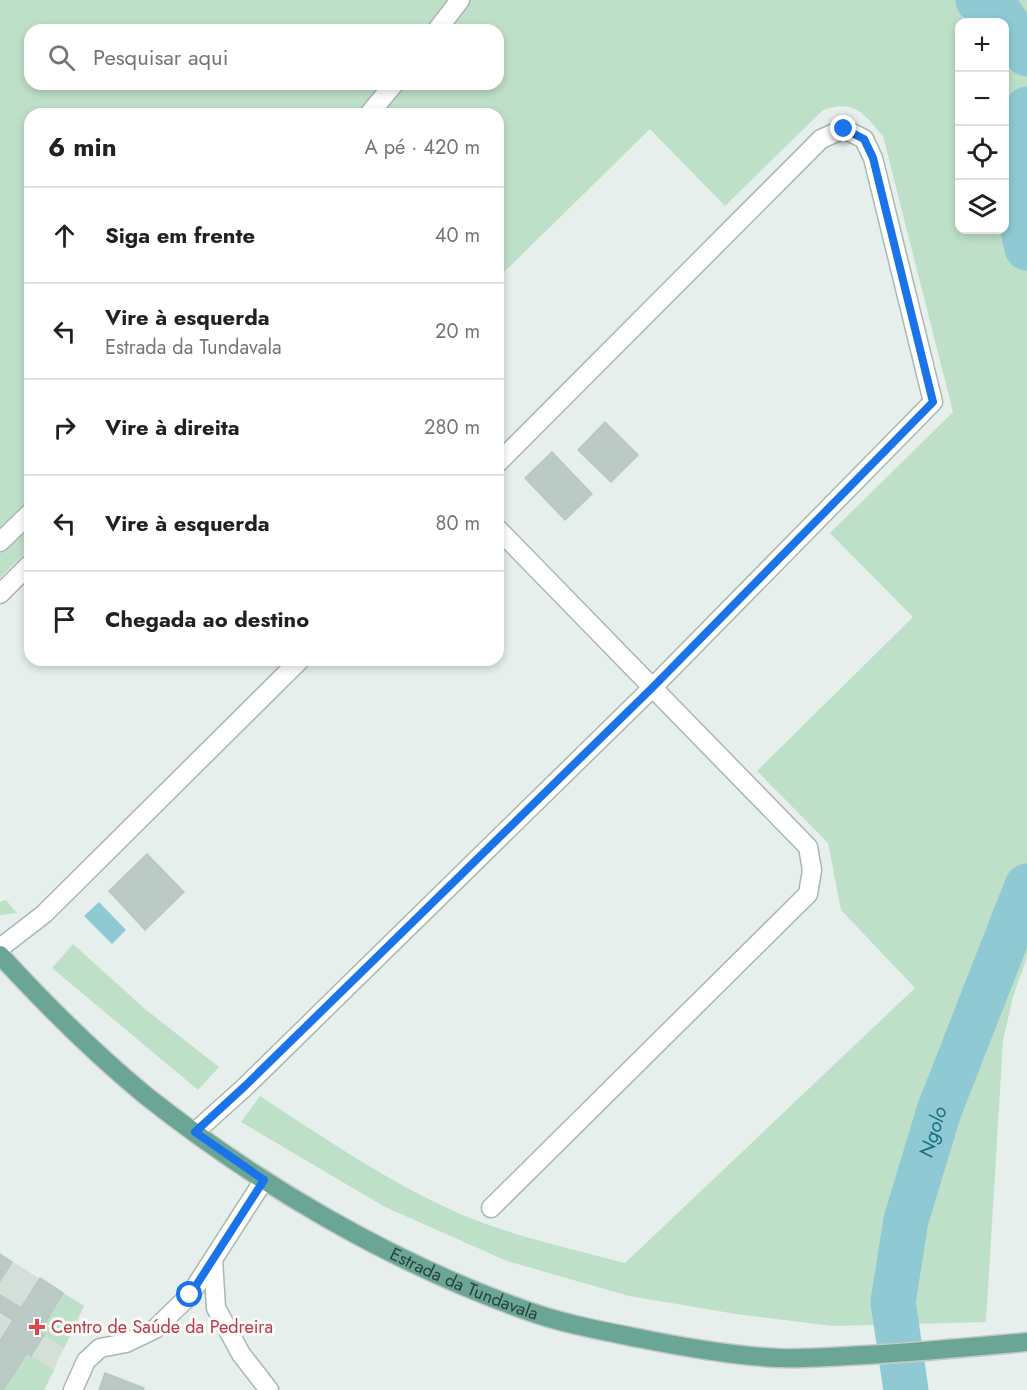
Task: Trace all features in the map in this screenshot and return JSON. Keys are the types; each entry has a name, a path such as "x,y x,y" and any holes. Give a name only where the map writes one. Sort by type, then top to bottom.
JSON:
{"main road":[{"name":"Estrada da Tundavala","path":"0,955 41,1000 145,1094 264,1180 359,1235 441,1276 527,1311 602,1331 693,1349 780,1358 940,1351 1027,1342"}],"street":[{"path":"442,24 460,0"},
{"path":"374,108 389,90"},
{"path":"195,1132 245,1086 652,688 933,402 873,158 864,139 844,129 821,139 504,457"},
{"path":"0,542 24,519"},
{"path":"491,1208 808,894 812,870 808,847 504,535"},
{"path":"0,594 24,570"},
{"path":"0,948 44,914 294,666"},
{"path":"73,1390 86,1361 100,1348 126,1343 155,1329 190,1295 264,1180"},
{"path":"213,1259 216,1308 242,1354 269,1390"}],"shaded area":[{"name":"Centro de Saúde da Pedreira","path":"0,1254 84,1306 44,1390 0,1390"}],"green space":[{"path":"0,0 1027,0 1027,957 1013,997 1003,1041 986,1322 833,1326 736,1314 629,1296 507,1261 385,1207 241,1122 260,1096 381,1173 458,1213 519,1235 625,1263 915,988 841,910 828,843 757,771 913,617 830,533 953,412 883,136 858,110 843,106 823,110 725,206 650,129 504,272 504,108 24,108 24,554 0,578"},
{"path":"6,900 17,913 0,915 0,902"},
{"path":"73,944 145,1009 219,1067 198,1090 52,968"},
{"path":"63,1293 84,1306 64,1348 40,1332"},
{"path":"27,1353 54,1370 44,1390 3,1390"}],"water":[{"path":"99,902 126,930 112,944 84,916"}],"building":[{"path":"605,422 638,455 611,482 578,450"},
{"path":"552,452 592,494 565,520 525,478"},
{"path":"147,854 184,892 145,930 109,891"},
{"path":"0,1254 12,1262 0,1281"},
{"path":"40,1278 63,1293 40,1332 44,1335 31,1356 27,1353 3,1390 0,1388 0,1341 13,1320 0,1312 0,1295 21,1308"},
{"path":"105,1373 144,1388 143,1390 99,1390"}],"waterway":[{"name":"Ngolo","path":"978,0 1002,16 1027,54"},
{"name":"Ngolo","path":"1027,109 1008,167 1027,248"},
{"name":"Ngolo","path":"906,1390 893,1302 906,1220 939,1111 1027,886"}],"place":[{"name":"Centro de Saúde da Pedreira","path":"37,1327"}],"route":[{"path":"190,1295 264,1180 195,1132 245,1086 652,688 933,402 873,158 864,139 844,129"}]}
